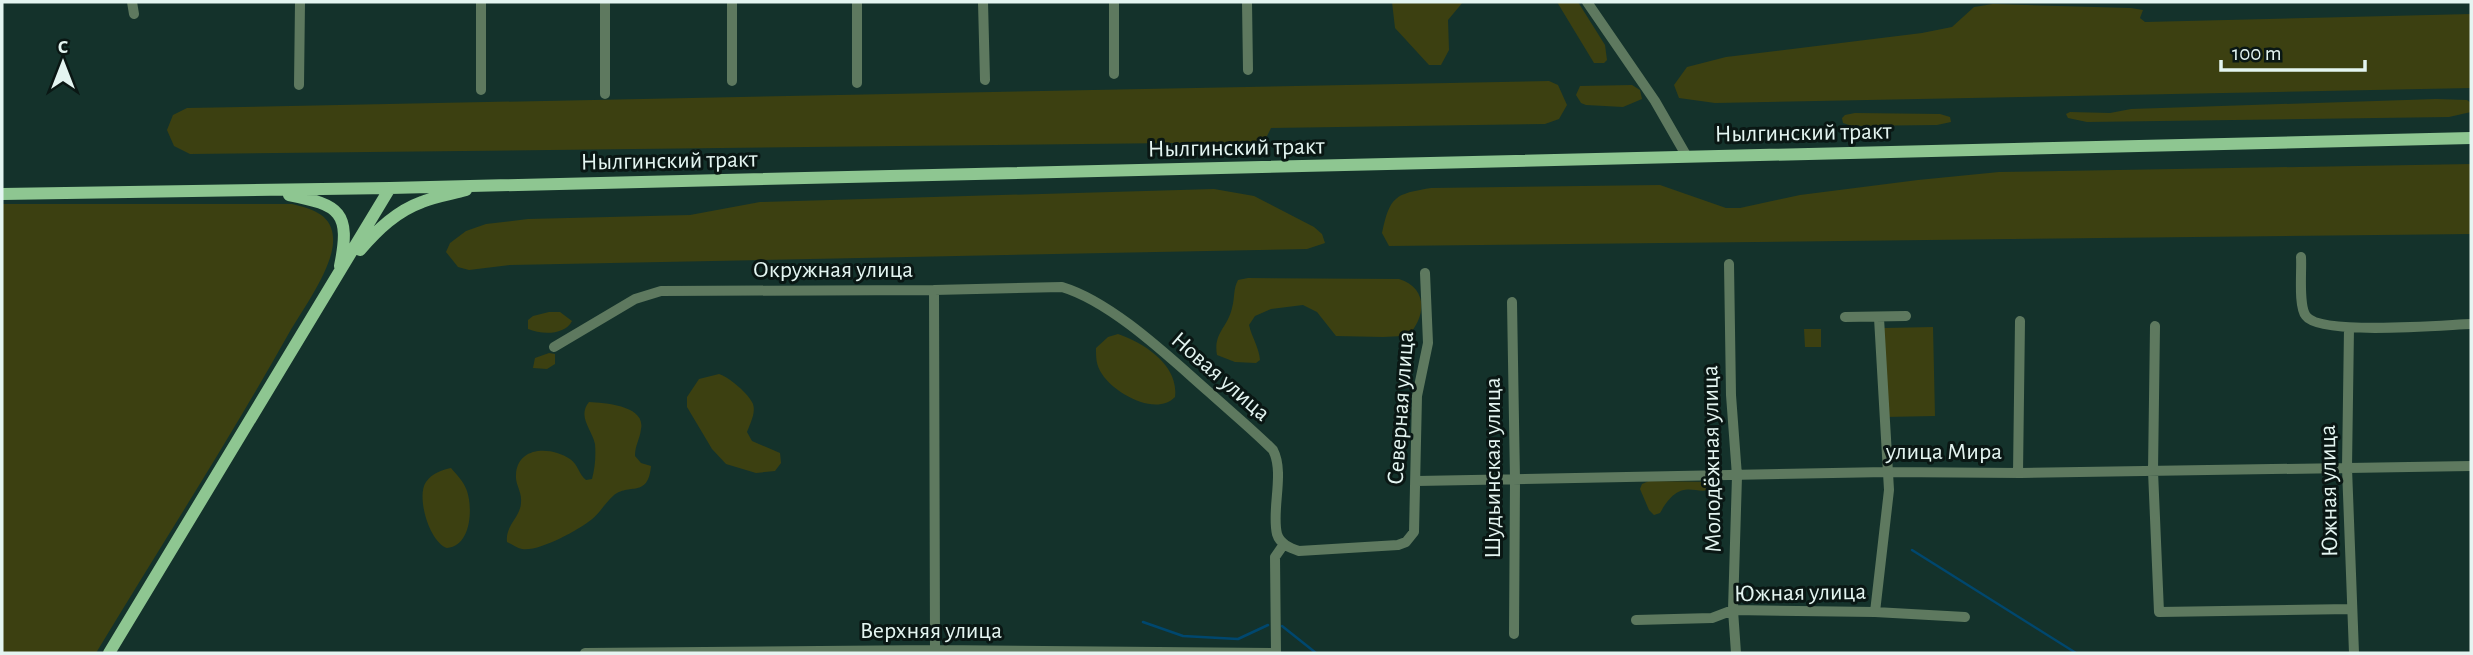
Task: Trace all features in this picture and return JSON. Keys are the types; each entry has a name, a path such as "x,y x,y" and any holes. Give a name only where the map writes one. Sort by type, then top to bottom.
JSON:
{"main road":[{"name":"Нылгинский тракт","path":"2,194 390,188 2471,138"},
{"path":"337,277 380,228 405,210 425,200 481,185"},
{"path":"109,653 390,188"},
{"path":"263,190 313,199 336,212 342,222 344,234 337,277"}],"street":[{"path":"132,2 134,15"},
{"path":"299,86 300,2"},
{"path":"481,2 481,90"},
{"path":"605,2 605,94"},
{"path":"732,2 732,82"},
{"path":"857,2 857,83"},
{"path":"983,2 985,80"},
{"path":"1114,2 1114,74"},
{"path":"1247,2 1248,70"},
{"path":"1587,2 1655,101 1686,155"},
{"path":"2301,257 2302,308 2313,323 2349,328 2471,324"},
{"name":"Молодёжная улица","path":"1729,264 1731,395 1737,476 1733,611 1736,653"},
{"name":"Северная улица","path":"1284,544 1298,551 1398,545 1406,542 1414,532 1417,396 1428,344 1425,273"},
{"name":"Новая улица","path":"934,290 1062,287 1081,293 1116,316 1177,364 1273,450 1277,462 1277,534 1284,544"},
{"name":"Окружная улица","path":"554,346 635,299 661,291 934,290 935,650"},
{"name":"Шудьинская улица","path":"1512,302 1514,634"},
{"path":"1845,317 1906,316"},
{"path":"1875,612 1889,490 1879,318"},
{"path":"2018,472 2020,320"},
{"path":"2155,326 2153,471 2159,612 2351,609"},
{"name":"Южная улица","path":"2349,328 2347,468 2354,653"},
{"name":"улица Мира","path":"1417,481 1887,472 2471,466"},
{"path":"1276,653 1275,557 1284,544"},
{"name":"Южная улица","path":"1636,620 1712,618 1733,611 1875,612 1965,617"},
{"name":"Верхняя улица","path":"585,653 935,650 1276,653"}],"green space":[{"path":"1392,2 1463,2 1448,20 1449,50 1441,65 1429,65 1395,28"},
{"path":"1557,2 1578,2 1605,45 1607,60 1604,63 1594,63"},
{"path":"1993,4 2131,8 2143,10 2140,18 2145,22 2471,14 2471,88 1715,103 1679,98 1674,85 1687,67 1726,57 1922,33 1952,27 1974,7"},
{"path":"1549,81 1558,85 1567,105 1559,119 1545,124 1271,128 1264,142 190,154 174,146 167,130 173,115 187,108"},
{"path":"1632,85 1640,90 1642,99 1623,107 1586,105 1581,103 1576,95 1580,86"},
{"path":"2467,100 2471,103 2471,112 2449,117 2087,122 2068,118 2066,114 2110,113 2131,109"},
{"path":"1940,114 1950,117 1951,122 1937,125 1852,126 1843,123 1842,118 1845,115"},
{"path":"2471,164 2471,234 1389,246 1382,233 1388,211 1396,199 1409,192 1431,188 1660,185 1726,208 1740,208 1800,195 1999,172"},
{"path":"1214,189 1254,196 1314,227 1322,234 1325,243 1307,249 510,265 469,270 458,267 446,252 450,243 466,231 486,224 528,219 690,215 760,202"},
{"path":"2,204 292,204 321,215 331,226 333,234 331,254 316,290 96,653 2,653"},
{"path":"1399,279 1408,283 1418,294 1421,300 1420,316 1412,331 1403,336 1336,336 1317,312 1303,305 1271,309 1255,316 1249,325 1260,360 1256,363 1235,362 1217,355 1216,347 1230,315 1238,280"},
{"path":"549,312 560,312 572,321 569,326 559,331 540,332 528,329 528,320"},
{"path":"1933,327 1935,416 1885,417 1884,328"},
{"path":"1804,329 1821,329 1821,347 1805,347"},
{"path":"1118,334 1149,349 1166,365 1175,385 1175,397 1167,403 1147,404 1125,395 1108,381 1099,368 1096,348 1108,337"},
{"path":"549,353 555,354 555,364 547,369 533,368 535,358"},
{"path":"719,374 738,386 751,400 754,411 747,432 752,441 780,453 781,463 775,471 756,473 726,464 712,449 687,407 687,397 699,379"},
{"path":"589,402 623,407 637,415 641,421 641,429 635,456 641,463 651,466 646,483 619,492 591,520 548,544 522,549 507,542 508,531 520,507 521,498 516,475 522,458 536,451 554,452 573,461 586,480 592,479 595,444 584,413"},
{"path":"451,468 467,491 470,516 461,541 447,548 430,528 424,507 423,489 428,479 437,472"},
{"path":"1649,481 1716,482 1720,485 1704,491 1683,490 1676,493 1660,513 1654,515 1640,489 1642,484"}],"waterway":[{"path":"1912,550 2076,653"},
{"path":"1143,622 1183,636 1238,639 1268,625"},
{"path":"1282,626 1316,653"}]}
